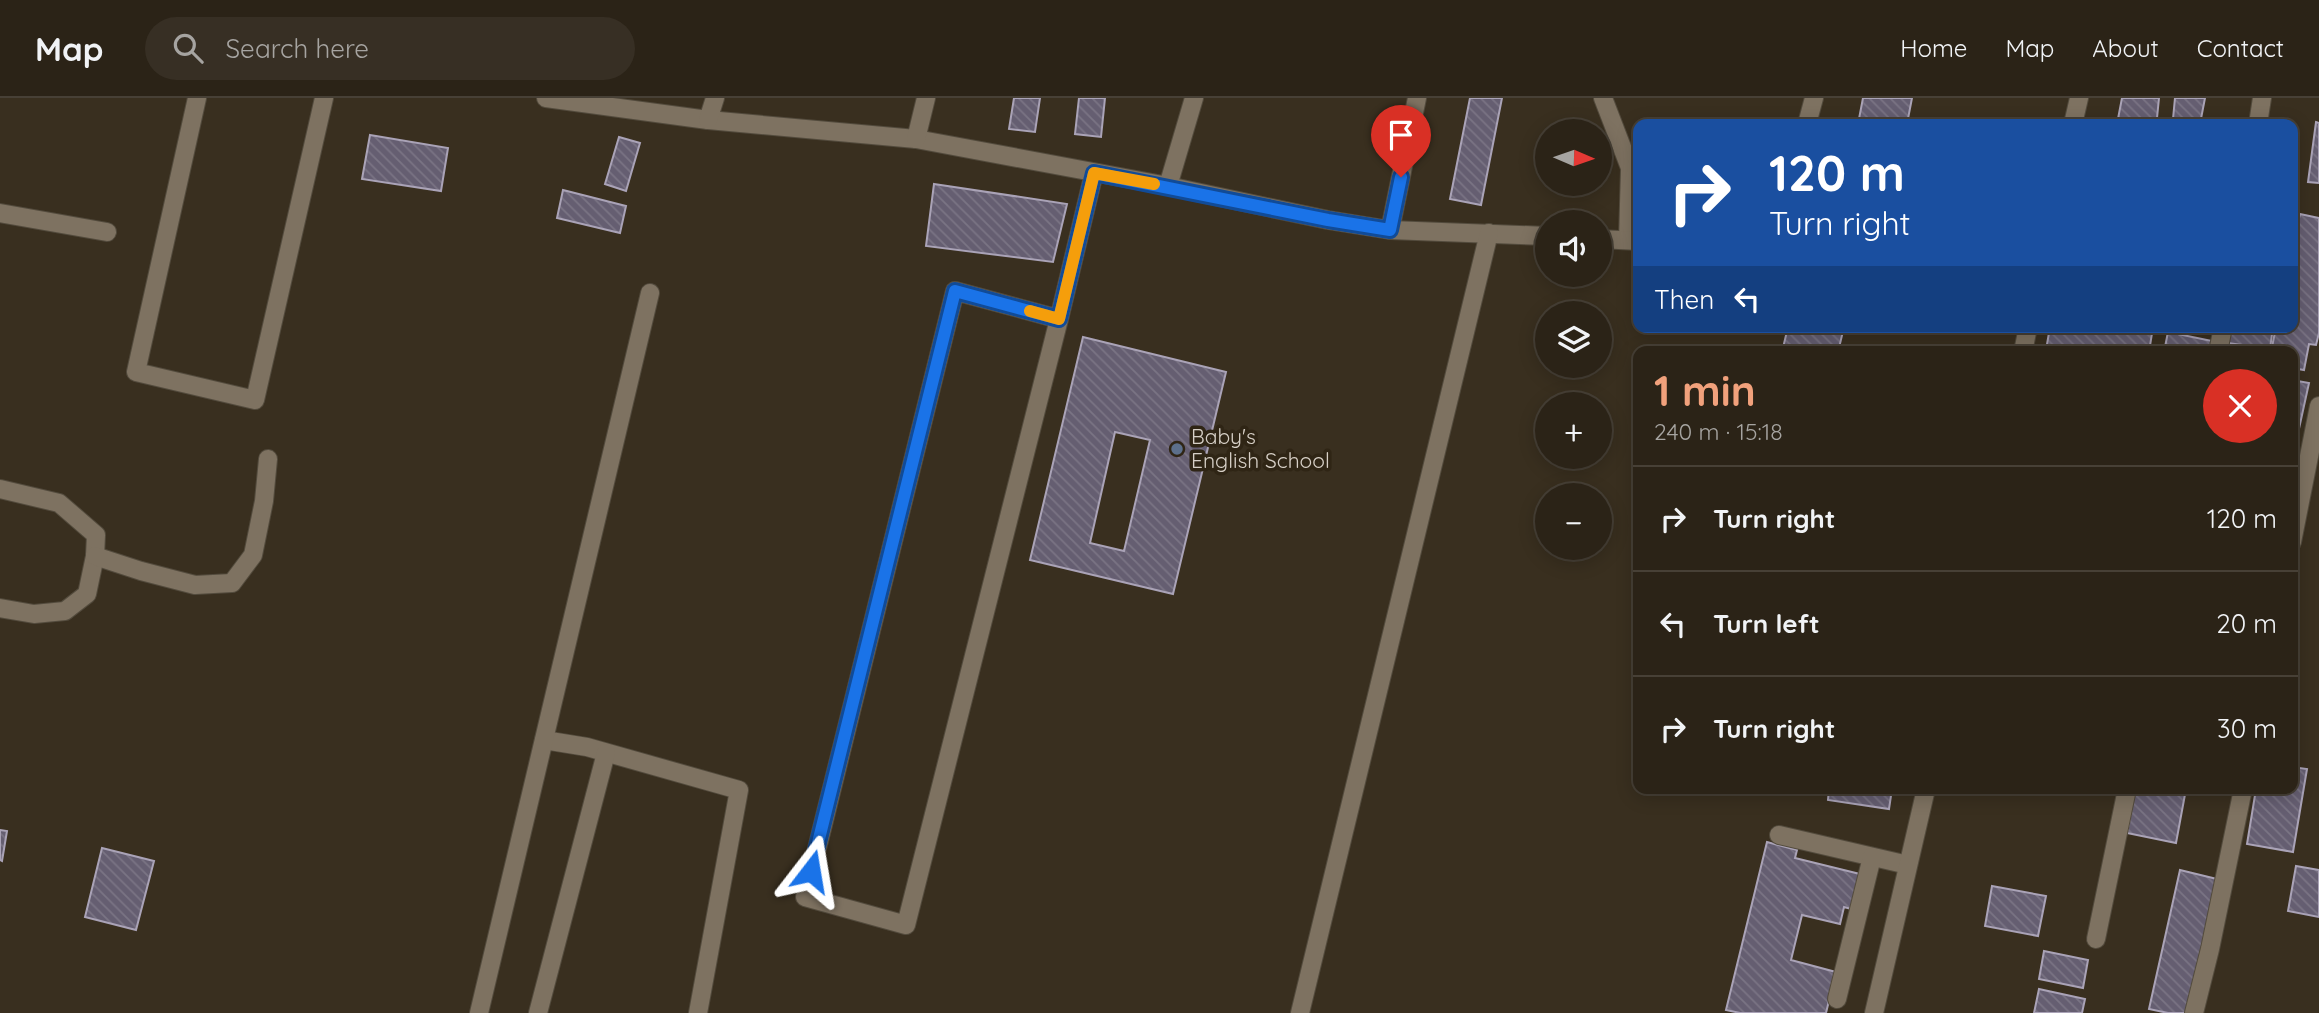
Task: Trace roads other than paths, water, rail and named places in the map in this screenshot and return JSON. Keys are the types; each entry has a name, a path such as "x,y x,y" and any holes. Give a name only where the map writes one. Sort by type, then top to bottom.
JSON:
{"street":[{"path":"197,98 136,372 255,400 324,98"},
{"path":"550,98 708,120 916,139 1390,230 1535,235"},
{"path":"708,120 715,98"},
{"path":"916,139 926,98"},
{"path":"1168,186 1194,98"},
{"path":"1390,230 1417,98"},
{"path":"1603,98 1630,168 1633,240 1612,239"},
{"path":"1808,119 1814,98"},
{"path":"2074,119 2079,98"},
{"path":"2259,119 2262,98"},
{"path":"1059,319 955,291 804,897 906,925 1059,319 1094,173"},
{"path":"0,213 107,232"},
{"path":"1300,1013 1489,233"},
{"path":"479,1013 650,293"},
{"path":"2298,512 2319,406"},
{"path":"95,556 195,585 232,583 253,555 264,501 268,459"},
{"path":"0,489 59,503 96,535 95,556 87,594 65,611 34,614 0,608"},
{"path":"544,740 587,747 739,790 698,1013"},
{"path":"538,1013 606,754"},
{"path":"1874,1013 1925,794"},
{"path":"2096,939 2126,794"},
{"path":"2194,1013 2242,794"},
{"path":"1779,835 1908,864"},
{"path":"1837,999 1871,857"}],"place":[{"name":"Baby's English School","path":"1177,449"}]}
